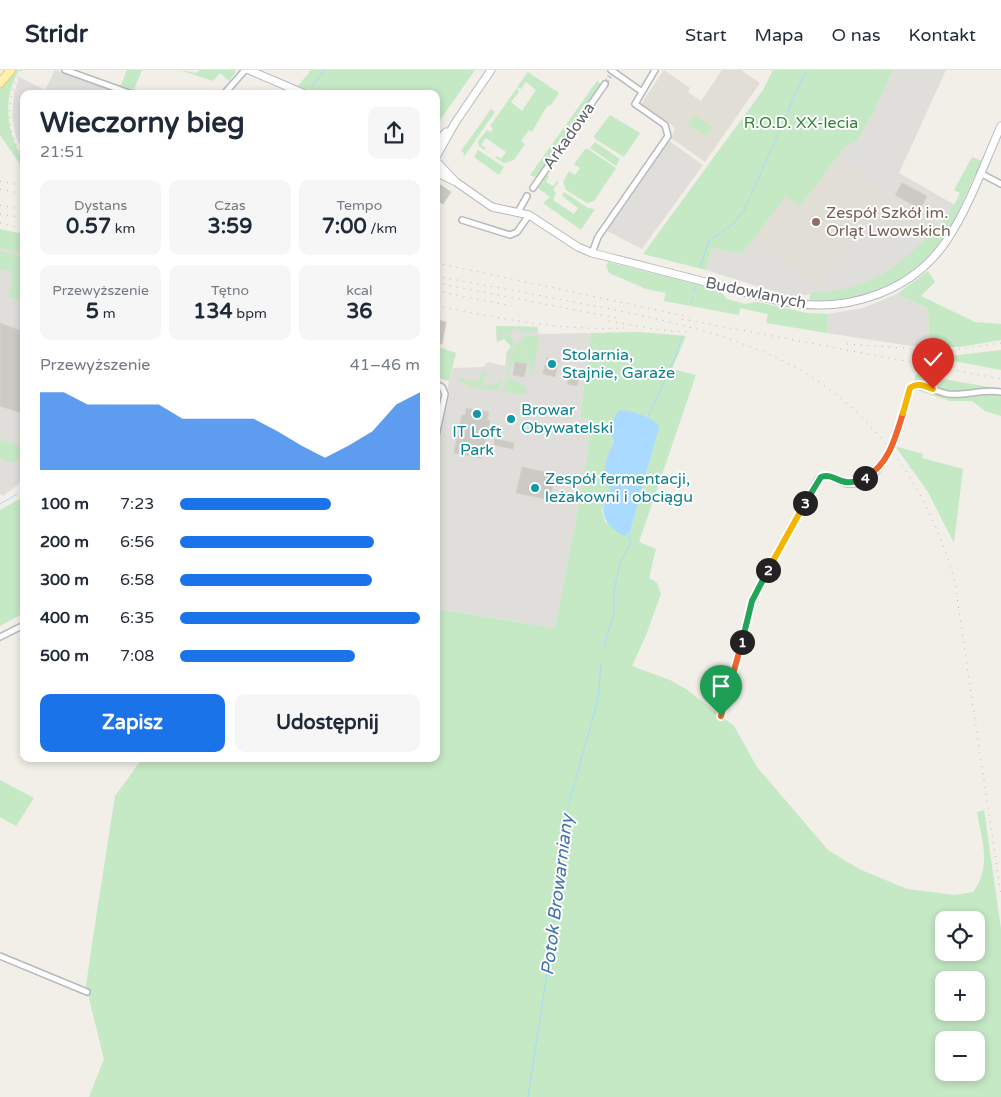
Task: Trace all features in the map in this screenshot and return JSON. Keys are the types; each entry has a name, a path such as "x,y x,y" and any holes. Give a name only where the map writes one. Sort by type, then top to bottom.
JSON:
{"main road":[{"path":"0,83 10,70"}],"street":[{"path":"65,70 121,90"},
{"path":"227,90 244,70"},
{"path":"250,70 295,90"},
{"path":"440,149 491,70"},
{"path":"592,253 598,236 668,136 665,125 635,104 655,70"},
{"path":"611,73 641,91"},
{"name":"Arkadowa","path":"533,188 605,84"},
{"path":"440,139 455,123"},
{"name":"Budowlanych","path":"456,182 496,209 529,215 578,247 592,253 790,303 828,305 862,300 903,282 935,255 956,224 1001,126"},
{"path":"440,168 456,182"},
{"path":"980,173 1001,184"},
{"path":"440,174 456,182"},
{"path":"518,212 528,196"},
{"path":"462,220 510,235 517,232 529,215"},
{"path":"440,386 445,394 440,417"},
{"path":"721,716 753,597 818,479 826,476 849,484 865,478 878,470 894,442 910,388 913,386 925,386 949,394 988,390 1001,392"},
{"path":"0,637 20,627"},
{"path":"0,956 87,992"}],"shaded area":[{"path":"55,70 113,90 45,90"},
{"path":"664,70 690,88 688,92 701,101 722,70 741,70 760,83 705,162 671,138 675,129 672,125 641,104"},
{"path":"893,70 946,70 899,173 955,205 913,254 886,273 867,283 846,289 792,297 706,270 712,248 742,254 786,196 800,206 845,147 856,142 873,114"},
{"path":"19,77 45,90 20,90 20,144 16,137 12,116 14,93"},
{"path":"669,141 703,165 642,249 607,231"},
{"name":"Zespół Szkół im. Orląt Lwowskich","path":"838,157 887,194 817,287 754,238 786,196 800,206"},
{"path":"0,248 20,253 20,483 3,496 0,494"},
{"path":"897,294 928,308 929,347 827,333 828,314 863,308"},
{"path":"496,326 537,327 539,334 591,333 580,417 590,420 586,466 555,628 440,610 440,427 449,381 453,368 483,367 488,362 505,366 507,350 510,351 511,346 504,339 497,342"}],"green space":[{"path":"15,70 19,70 11,88 8,116 12,135 20,155 20,164 0,135 0,88"},
{"path":"127,70 142,70 134,90 120,87"},
{"path":"180,70 196,73 201,70 235,70 235,73 229,81 220,73 213,81"},
{"path":"311,70 475,70 440,120 440,90 309,90 298,86"},
{"name":"R.O.D. XX-lecia","path":"773,70 893,70 873,114 856,142 845,147 800,206 786,196 742,254 712,248 706,270 643,254 763,90"},
{"path":"528,72 559,93 551,105 547,106 532,132 529,130 521,141 525,144 514,160 504,163 495,158 497,156 501,159 506,152 486,138 481,145 486,148 484,150 479,146 478,141 487,130 491,132 493,128 490,126 517,88 519,92 511,102 522,111 536,90 526,82 521,89 517,87"},
{"path":"597,81 602,85 538,178 530,175"},
{"path":"491,109 495,112 463,158 464,153 461,151"},
{"path":"610,115 640,133 624,157 595,139 594,136"},
{"path":"694,115 712,127 706,136 688,124"},
{"path":"595,142 620,159 616,166 590,148"},
{"path":"585,149 588,149 616,168 594,201 587,203 566,190 563,182 569,171 575,175 580,168 574,164"},
{"path":"478,150 504,167 499,175 474,157"},
{"path":"972,157 982,161 958,213 939,244 915,269 900,279 869,294 830,303 818,303 809,300 811,293 846,288 874,278 887,271 912,252 941,223 953,206 960,193 954,190"},
{"path":"547,175 549,176 546,182 553,186 557,181 558,183 553,190 556,193 553,200 574,214 578,208 562,196 564,192 588,208 595,209 581,230 543,203 550,197 538,188"},
{"path":"0,229 20,233 20,253 0,248"},
{"path":"0,251 20,256 20,302 8,297 12,283 11,271 0,269"},
{"path":"608,262 719,290 727,299 745,304 757,302 807,313 828,314 827,333 766,323 768,314 740,308 739,315 664,301 666,293 646,289 609,273 606,266"},
{"path":"928,271 935,282 921,296 975,322 1001,324 1001,340 959,347 929,347 928,308 897,294"},
{"path":"496,326 537,327 538,330 525,333 518,328 512,330 510,334 500,334 510,336 499,339 510,337 515,342 498,391 470,387 459,381 460,378 478,382 482,372 486,372 483,385 496,384 502,379 508,359 506,355 511,346 504,339 497,342"},
{"path":"640,332 686,336 672,369 696,375 639,542 656,549 649,578 657,583 661,594 632,666 670,680 686,689 734,726 757,767 828,850 859,869 907,889 955,895 973,892 979,882 984,863 983,844 977,812 984,810 1001,929 1001,1097 89,1097 104,1059 86,986 92,944 115,796 140,762 440,762 440,610 555,628 586,466 590,420 580,417 591,333","holes":["659,428 630,532 605,522 602,511 605,498 611,491 612,447 614,441"]},
{"path":"525,336 539,336 532,379 530,366 521,342"},
{"path":"520,342 528,364 513,361 502,387 516,343"},
{"path":"440,347 456,353 449,381 440,378"},
{"path":"1001,350 1001,370 949,360 950,356"},
{"path":"916,374 994,388 995,395 1001,396 1001,416 985,411 972,401 950,401 916,390 911,392"},
{"path":"509,377 526,387 526,394 502,392"},
{"path":"0,440 20,446 20,460 18,461 6,461 0,458"},
{"path":"895,446 923,454 922,458 963,469 954,543 928,492"},
{"path":"20,499 20,615 0,626 0,510"},
{"path":"0,780 34,798 16,826 0,817"}],"water":[{"path":"620,410 631,411 645,416 658,424 659,428 630,532 624,536 611,527 604,517 603,511 606,498 611,491 606,477 605,465 614,442 612,424"}],"building":[{"path":"902,183 927,196 920,209 895,195"},
{"path":"440,185 451,192 443,204 440,202"},
{"path":"440,321 446,322 442,344 440,344"},
{"path":"0,323 20,330 20,413 0,406"},
{"name":"Stolarnia, Stajnie, Garaże","path":"547,358 559,361 555,377 543,374"},
{"path":"515,362 527,364 524,377 513,375"},
{"path":"570,371 580,373 577,386 567,384"},
{"path":"466,408 489,412 487,420 490,420 482,458 454,453 462,415 465,415"},
{"path":"495,439 514,443 513,449 494,445"},
{"name":"Zespół fermentacji, leżakowni i obciągu","path":"522,467 555,474 550,500 516,493"}],"waterway":[{"path":"311,87 325,70"},
{"path":"700,267 709,241 733,224 745,209 806,70"},
{"path":"694,292 696,286"},
{"path":"691,303 693,297"},
{"path":"648,417 677,353 682,336"},
{"path":"0,504 17,494"},
{"name":"Potok Browarniany","path":"604,647 614,612 614,592 620,562 631,543 628,535"},
{"name":"Potok Browarniany","path":"528,1097 550,954 559,875 561,832 598,699 601,665"}],"tunnel":[{"path":"605,84 610,76"}],"railway":[{"path":"20,152 13,138 10,103 12,92 21,70"},
{"path":"0,181 20,185"},
{"path":"0,189 20,193"},
{"path":"0,205 20,209"},
{"path":"0,214 20,217"},
{"path":"0,223 20,228"},
{"path":"440,264 690,317"},
{"path":"440,277 654,318 698,329 740,343 797,368 830,390 859,415 885,443 908,475 927,509 943,545 955,583 1001,896"},
{"path":"440,284 617,318"},
{"path":"440,292 512,306"},
{"path":"440,307 553,326 624,328"},
{"path":"682,319 1001,379"},
{"path":"609,321 660,330 688,332"},
{"path":"847,344 946,351 1001,343"}],"place":[{"name":"Zespół Szkół im. Orląt Lwowskich","path":"816,222"},
{"name":"Stolarnia, Stajnie, Garaże","path":"552,364"},
{"name":"IT Loft Park","path":"477,414"},
{"name":"Browar Obywatelski","path":"511,419"},
{"name":"Zespół fermentacji, leżakowni i obciągu","path":"535,488"}],"route":[{"path":"721,716 753,597 818,480 821,477 830,476 849,484 865,478 878,470 894,442 910,388 919,385 933,389"}]}
